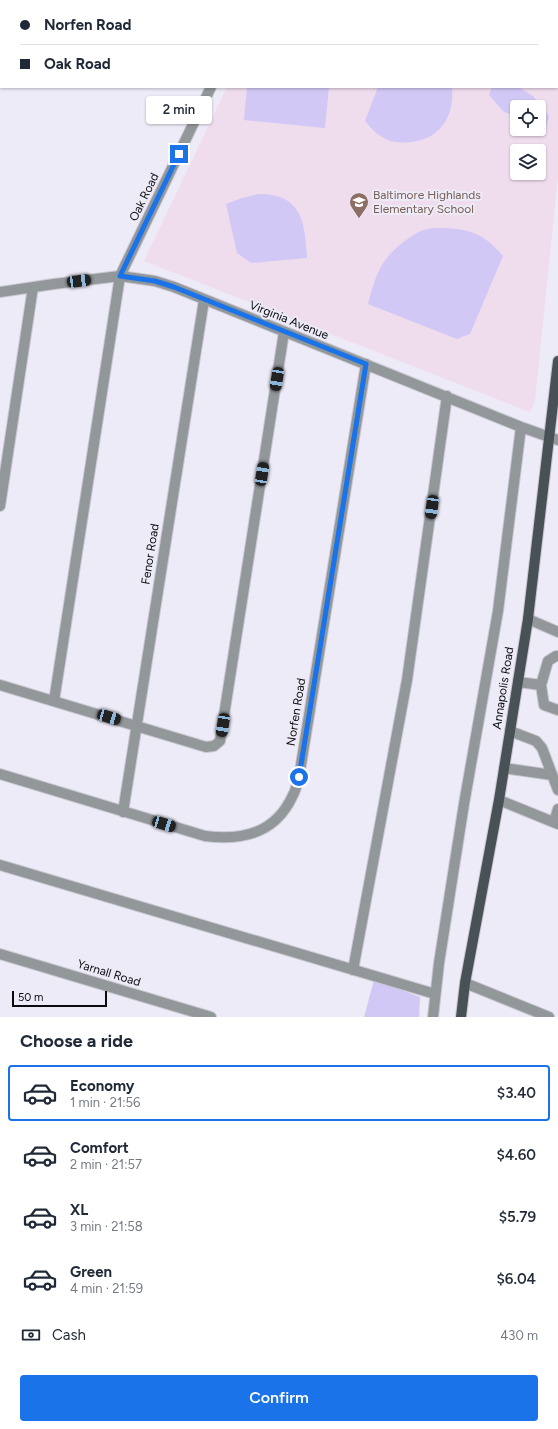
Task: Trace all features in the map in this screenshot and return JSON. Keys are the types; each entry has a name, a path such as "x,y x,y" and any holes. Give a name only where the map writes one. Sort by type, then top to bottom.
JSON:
{"main road":[{"name":"Annapolis Road","path":"461,1017 465,983 499,800 528,619 554,439 558,363"}],"street":[{"name":"Oak Road","path":"54,701 120,276 212,88"},
{"name":"Virginia Avenue","path":"0,292 120,276 155,281 174,287 554,439"},
{"path":"0,506 33,287"},
{"name":"Fenor Road","path":"123,812 204,300"},
{"path":"0,685 206,747 214,746 220,741 284,332"},
{"name":"Norfen Road","path":"0,774 205,836 223,838 241,837 259,831 274,823 286,808 294,794 299,777 366,364"},
{"path":"353,970 407,680 447,396"},
{"path":"433,1017 439,963 464,804 498,611 521,427"},
{"path":"528,619 558,632"},
{"path":"558,656 548,661 541,685 544,705 558,710"},
{"path":"518,682 541,685"},
{"path":"510,731 536,741 542,748 558,790"},
{"path":"504,768 552,775"},
{"path":"499,800 556,823 558,809"},
{"path":"0,865 435,994"},
{"name":"Yarnall Road","path":"0,954 211,1017"},
{"path":"465,983 549,1017"}],"shaded area":[{"name":"Baltimore Highlands Elementary School","path":"227,88 558,88 558,176 535,400 530,412 144,261"},
{"path":"247,88 329,88 325,128 244,120"},
{"path":"378,88 452,88 451,107 444,124 438,131 421,140 405,143 389,140 377,133 365,121"},
{"path":"492,88 520,88 533,96 536,100 510,100 510,114 504,112 489,95"},
{"path":"546,112 549,116 546,130"},
{"path":"259,194 273,195 284,199 293,205 298,212 305,233 307,258 251,263 237,253 226,204"},
{"path":"435,228 469,231 477,234 490,242 503,256 470,334 457,339 368,304 380,268 390,254 407,239 419,232"},
{"path":"374,980 420,997 419,1017 364,1017"}],"place":[{"name":"Baltimore Highlands Elementary School","path":"359,219"}],"route":[{"path":"179,154 120,276 155,281 174,287 366,364 299,777"}]}
